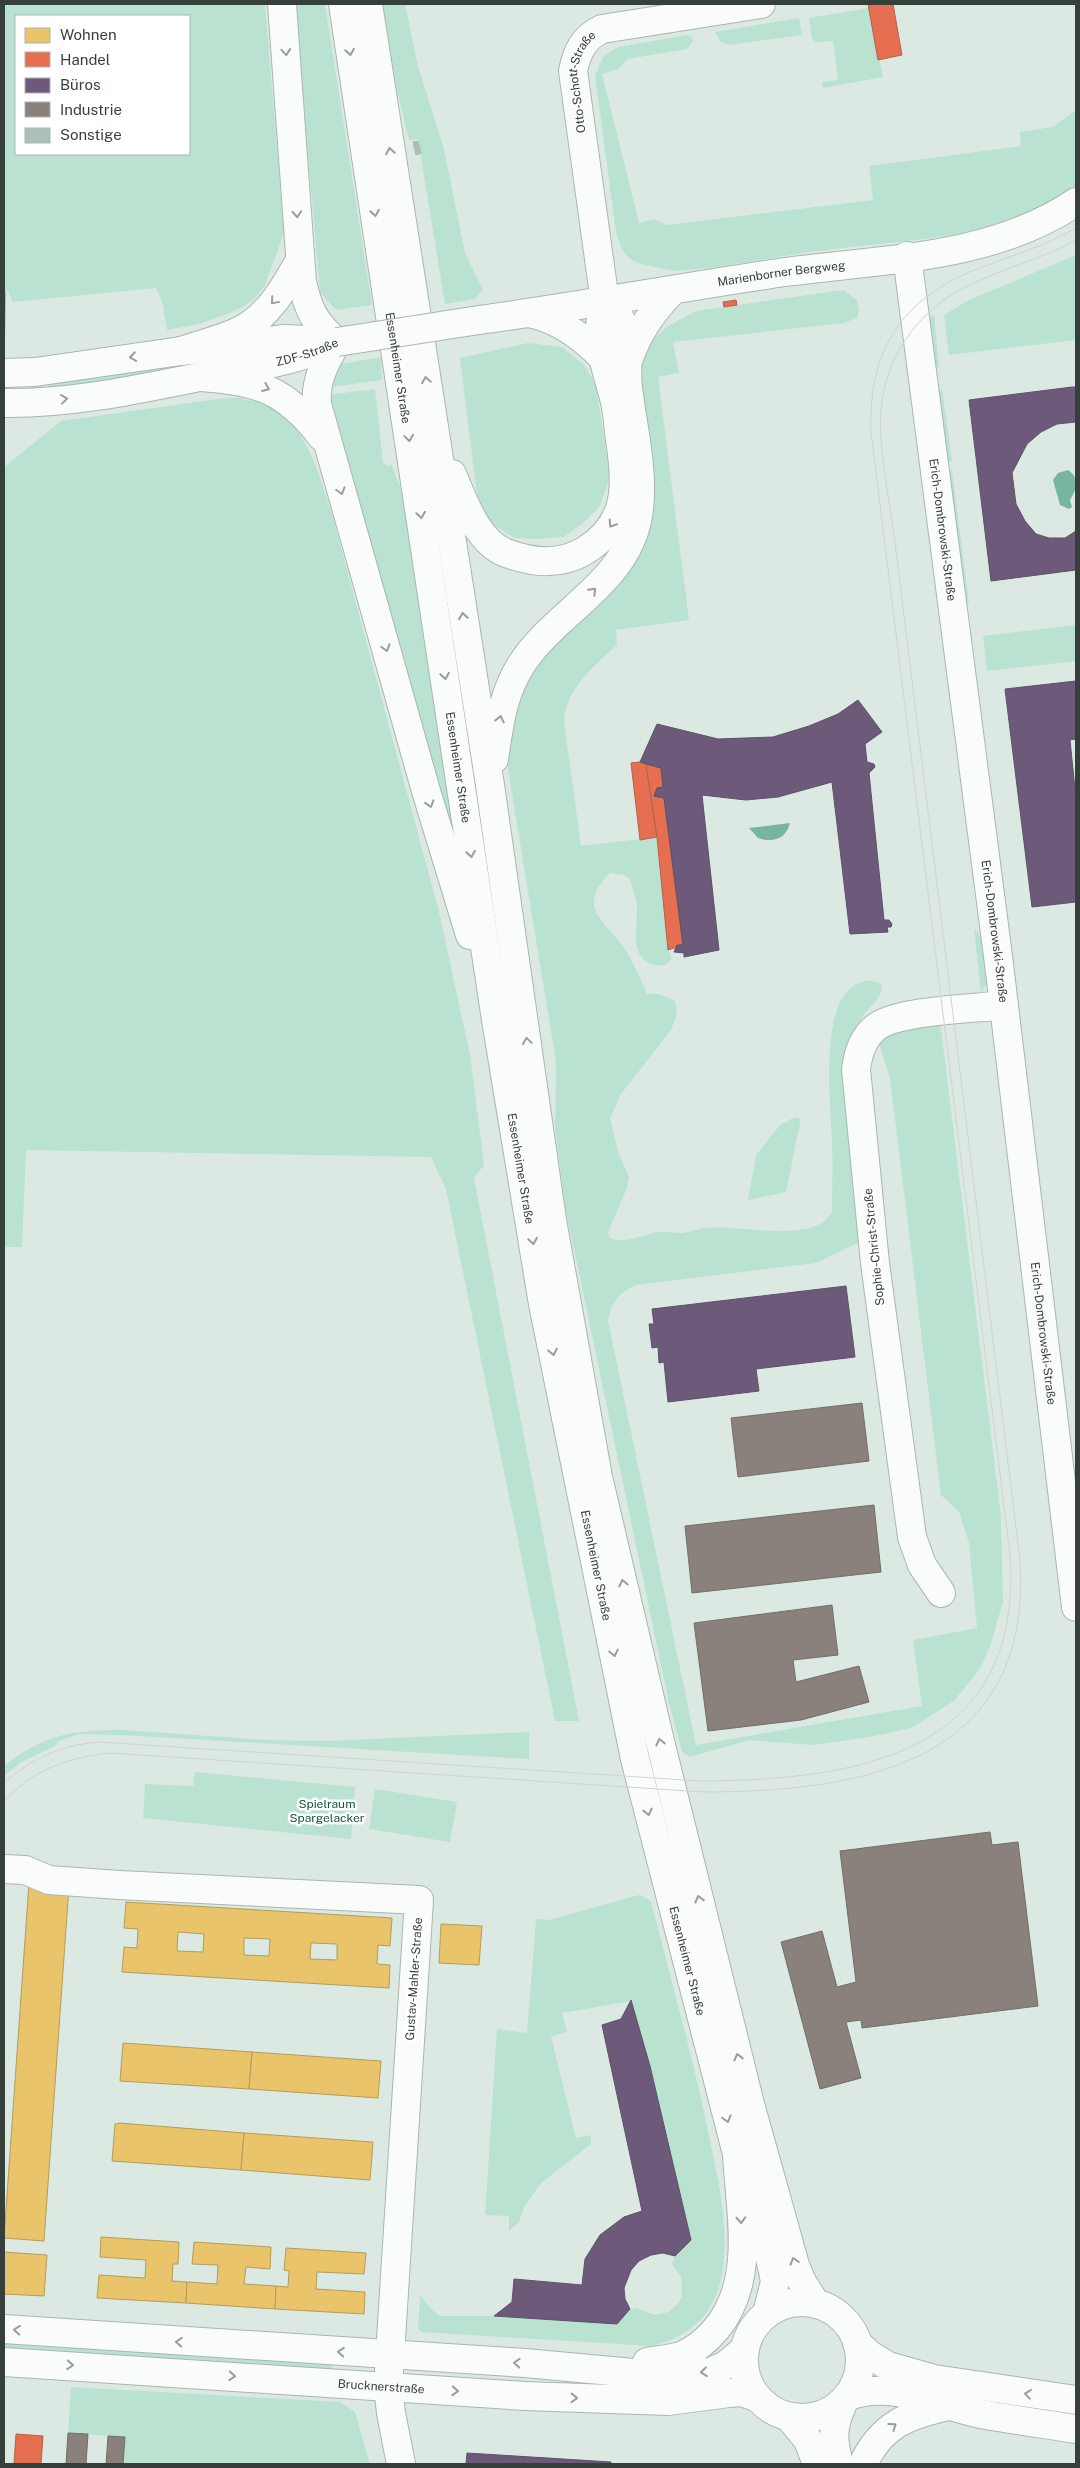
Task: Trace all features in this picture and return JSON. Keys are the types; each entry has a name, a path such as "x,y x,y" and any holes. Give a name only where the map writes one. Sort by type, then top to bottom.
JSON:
{"main road":[{"path":"282,4 304,294 319,327 337,342 320,372 316,393 328,444 426,791 496,1020"},
{"name":"Essenheimer Straße","path":"343,4 496,1020 543,1304 635,1759 737,2154 754,2192 774,2271 776,2282 767,2313"},
{"name":"Essenheimer Straße","path":"368,4 490,785 552,1220 598,1477 660,1742 750,2104 795,2265 802,2282 816,2304"},
{"name":"Otto-Schott-Straße","path":"616,359 600,325 605,302 573,71 576,56 584,41 602,29 761,4"},
{"name":"Marienborner Bergweg","path":"337,342 982,244 1032,228 1076,202"},
{"name":"Erich-Dombrowski-Straße","path":"907,256 1004,1005 1076,1607"},
{"path":"181,351 238,332 256,319 275,301 300,260"},
{"path":"434,428 465,506 474,523 502,552 525,560 544,562 561,561 578,555 596,544 610,529 620,512 625,493 625,471 615,400 616,359 673,290"},
{"path":"490,785 506,694 523,662 546,635 605,579 620,561 632,539 638,518 641,492 628,382 616,359 591,346 566,326 545,316 529,313"},
{"name":"ZDF-Straße","path":"4,373 34,372 181,351 285,339 337,342"},
{"name":"ZDF-Straße","path":"4,403 37,402 146,388 295,358 337,342"},
{"path":"201,377 244,381 269,389 297,408 328,444"},
{"name":"Sophie-Christ-Straße","path":"941,1593 922,1565 912,1537 878,1290 856,1069 860,1050 869,1035 875,1028 892,1019 1004,1005"},
{"name":"Gustav-Mahler-Straße","path":"4,1869 26,1870 48,1880 419,1900 390,2356"},
{"path":"584,2368 636,2365 681,2356 703,2343 728,2314 738,2291 743,2259 737,2154"},
{"path":"840,2464 833,2433 835,2421 845,2399 859,2371 860,2357 857,2343 851,2329 842,2318 830,2309 816,2304 790,2303 767,2313 749,2335 745,2348 745,2374 756,2397 776,2413 789,2417 812,2418 829,2411 845,2399 862,2391 882,2390 919,2397 982,2414 1076,2429"},
{"path":"4,2329 584,2368 655,2375 710,2372 726,2365 745,2348"},
{"path":"857,2343 870,2355 888,2366 934,2379 1076,2400"},
{"path":"390,2356 388,2386 401,2464"},
{"name":"Brucknerstraße","path":"4,2362 525,2396 658,2401 741,2392 756,2397"},
{"path":"863,2464 876,2442 892,2425 921,2412 950,2406"},
{"path":"789,2417 808,2440 818,2464"}],"green space":[{"path":"4,4 265,4 284,233 265,285 255,298 241,308 224,315 199,324 167,330 162,301 156,288 13,302 8,291 4,291"},
{"path":"295,4 325,4 372,305 336,310 320,292"},
{"path":"380,4 405,4 418,66 444,149 465,253 483,290 475,299 445,304 418,139 409,140 386,44"},
{"path":"869,8 883,77 823,88 822,82 838,80 833,41 816,42 812,39 809,18"},
{"path":"799,18 802,35 729,45 721,42 715,32"},
{"path":"687,35 692,37 693,41 687,49 628,59 618,69 602,74 639,223 654,219 667,225 873,200 869,166 1021,146 1020,132 1052,127 1076,110 1076,186 1027,213 995,225 951,235 819,251 694,270 674,271 636,262 625,254 616,232 595,76 603,57 618,47"},
{"path":"1076,255 1076,340 949,355 944,315 969,300"},
{"path":"843,290 857,300 859,312 857,318 844,323 673,342 679,373 658,377 689,620 616,630 617,645 590,670 576,688 570,698 564,722 581,846 657,837 668,950 672,958 669,962 656,965 647,962 641,956 636,941 636,899 630,879 624,875 610,873 598,889 594,903 599,917 630,957 647,994 660,994 675,1001 677,1014 671,1030 621,1094 610,1118 618,1152 629,1177 627,1188 608,1232 609,1237 627,1240 657,1232 683,1233 706,1228 793,1231 810,1228 823,1222 832,1212 829,1081 832,1032 836,1011 845,994 857,984 863,981 870,981 882,985 880,994 863,1016 855,1031 862,1241 816,1263 636,1285 620,1295 611,1308 608,1321 696,1745 922,1706 913,1640 977,1628 969,1543 959,1512 941,1495 890,1078 879,1044 890,1033 940,1021 1001,1516 1003,1602 990,1647 979,1670 954,1701 911,1728 870,1737 813,1745 749,1740 690,1757 682,1752 669,1703 565,1206 555,1128 556,1062 506,757 507,724 524,674 612,582 633,392 647,337 652,341 668,326 696,311"},
{"path":"934,314 939,368 928,360 926,322"},
{"path":"528,343 562,347 584,365 596,385 610,477 600,506 582,524 564,537 515,538 491,523 477,495 460,358"},
{"path":"280,348 85,386 48,389 49,382"},
{"path":"381,357 382,380 330,387 341,364"},
{"path":"375,389 383,463 389,466 391,464 408,507 464,873 327,395"},
{"path":"942,389 952,461 941,462 933,398"},
{"path":"239,398 262,403 277,411 290,422 309,450 316,466 332,514 438,908 470,1054 484,1165 474,1178 579,1721 555,1721 446,1189 431,1157 26,1150 22,1247 4,1247 4,467 61,421 218,399"},
{"path":"952,470 969,603 957,594 943,471"},
{"path":"1076,625 1076,661 987,671 983,636"},
{"path":"974,929 981,935 987,982 981,993"},
{"path":"795,1117 801,1119 786,1192 748,1200 756,1155 780,1125"},
{"path":"123,1730 265,1740 327,1741 529,1732 529,1759 78,1734 57,1742 57,1745 20,1763 4,1776 4,1766 32,1747 46,1741 74,1733"},
{"name":"Spielraum Spargelacker","path":"195,1772 355,1787 351,1839 143,1818 145,1784 193,1786"},
{"path":"375,1789 457,1802 450,1842 369,1829"},
{"path":"639,1895 651,1901 697,2081 721,2195 725,2233 723,2269 715,2299 694,2326 674,2338 651,2346 421,2332 418,2329 420,2295 432,2310 440,2316 494,2316 617,2324 630,2309 636,2308 655,2315 669,2312 682,2297 682,2278 672,2264 675,2256 691,2239 650,2066 631,2001 562,2013 567,2032 551,2036 576,2138 591,2135 591,2144 541,2183 524,2207 519,2222 509,2231 509,2216 485,2215 497,2029 527,2033 536,1919 549,1920"},
{"path":"4,2338 333,2357 332,2376 4,2353"},
{"path":"71,2387 340,2402 355,2412 370,2464 123,2464 125,2437 68,2433"}],"shaded area":[{"path":"1068,470 1076,480 1074,492 1070,500 1072,507 1069,509 1060,505 1053,480 1058,473"},
{"path":"790,823 785,833 774,840 758,838 749,828"}],"building: Wohnen":[{"path":"29,1883 69,1886 44,2241 4,2238"},
{"path":"126,1902 392,1918 390,1946 378,1945 377,1964 390,1965 389,1988 122,1972 124,1947 137,1948 138,1929 124,1928","holes":["178,1932 204,1934 203,1952 177,1951","244,1938 270,1939 269,1956 244,1955","311,1943 337,1944 337,1960 310,1959"]},
{"path":"441,1924 482,1926 479,1965 439,1963"},
{"path":"123,2043 252,2052 249,2089 120,2081"},
{"path":"252,2052 381,2061 378,2098 249,2089"},
{"path":"115,2124 244,2133 241,2170 112,2161"},
{"path":"244,2133 373,2142 370,2180 241,2170"},
{"path":"101,2237 179,2242 178,2264 173,2264 172,2281 187,2282 186,2303 97,2298 99,2275 145,2278 146,2260 100,2257"},
{"path":"194,2242 271,2247 270,2269 246,2267 244,2284 276,2286 275,2309 186,2303 187,2282 217,2284 218,2265 192,2264"},
{"path":"286,2248 366,2253 364,2274 317,2272 316,2289 365,2292 364,2314 275,2309 276,2286 288,2287 289,2271 284,2270"},
{"path":"4,2252 47,2255 44,2296 4,2294"}],"building: Handel":[{"path":"868,4 893,4 902,55 878,60"},
{"path":"4,292 5,292 4,391"},
{"path":"736,300 737,305 724,307 723,302"},
{"path":"640,762 646,764 657,837 640,840 631,763"},
{"path":"646,764 661,768 663,787 657,788 654,796 664,798 683,945 668,950 657,837"},
{"path":"16,2434 43,2436 41,2464 14,2464"}],"building: Büros":[{"path":"1076,387 1076,422 1057,424 1041,432 1027,444 1012,473 1016,504 1025,521 1036,534 1049,538 1065,538 1076,531 1076,570 991,581 969,400"},
{"path":"1076,681 1076,739 1070,740 1076,799 1076,902 1032,907 1005,689"},
{"path":"858,700 882,732 865,744 867,762 874,764 875,767 869,773 884,920 889,920 892,924 891,927 887,927 888,932 850,934 832,782 778,797 746,800 702,795 719,950 684,957 684,953 674,952 677,945 683,945 664,798 654,796 657,788 663,787 661,768 640,762 657,724 718,739 773,737 809,726 838,714"},
{"path":"846,1286 855,1357 756,1369 759,1391 668,1402 664,1362 659,1363 658,1347 652,1348 649,1324 654,1324 652,1309"},
{"path":"631,2000 650,2066 691,2240 675,2256 663,2253 651,2255 639,2261 631,2270 624,2288 625,2299 630,2309 617,2324 494,2316 512,2302 514,2279 582,2285 585,2259 600,2235 624,2217 642,2211 602,2025 621,2019"},
{"path":"467,2453 611,2462 611,2464 466,2464"}],"building: Industrie":[{"path":"862,1403 869,1461 738,1477 731,1418"},
{"path":"874,1505 881,1572 692,1593 685,1526"},
{"path":"832,1605 838,1655 793,1660 796,1682 859,1666 869,1702 801,1720 708,1731 694,1623"},
{"path":"990,1832 992,1845 1018,1842 1038,2006 862,2028 861,2020 846,2022 861,2078 820,2089 781,1942 822,1931 837,1987 856,1982 840,1851"},
{"path":"68,2433 88,2434 86,2464 66,2464"},
{"path":"108,2436 125,2437 123,2464 106,2464"}],"building: Sonstige":[{"path":"418,141 421,153 416,155 413,142"}],"tram line":[{"path":"4,1783 25,1766 48,1754 72,1746 99,1742 701,1781 760,1779 817,1773 871,1762 920,1742 960,1714 990,1674 1007,1622 1010,1555 871,432 872,403 876,377 883,353 894,331 909,312 928,296 951,281 1040,245 1076,228"},
{"path":"4,1802 26,1781 39,1773 80,1758 110,1753 703,1792 763,1790 822,1784 877,1772 927,1752 968,1722 999,1681 1017,1628 1020,1560 894,534 882,455 880,424 884,392 896,357 905,341 928,313 958,291 972,284 1047,254 1076,240"}]}
